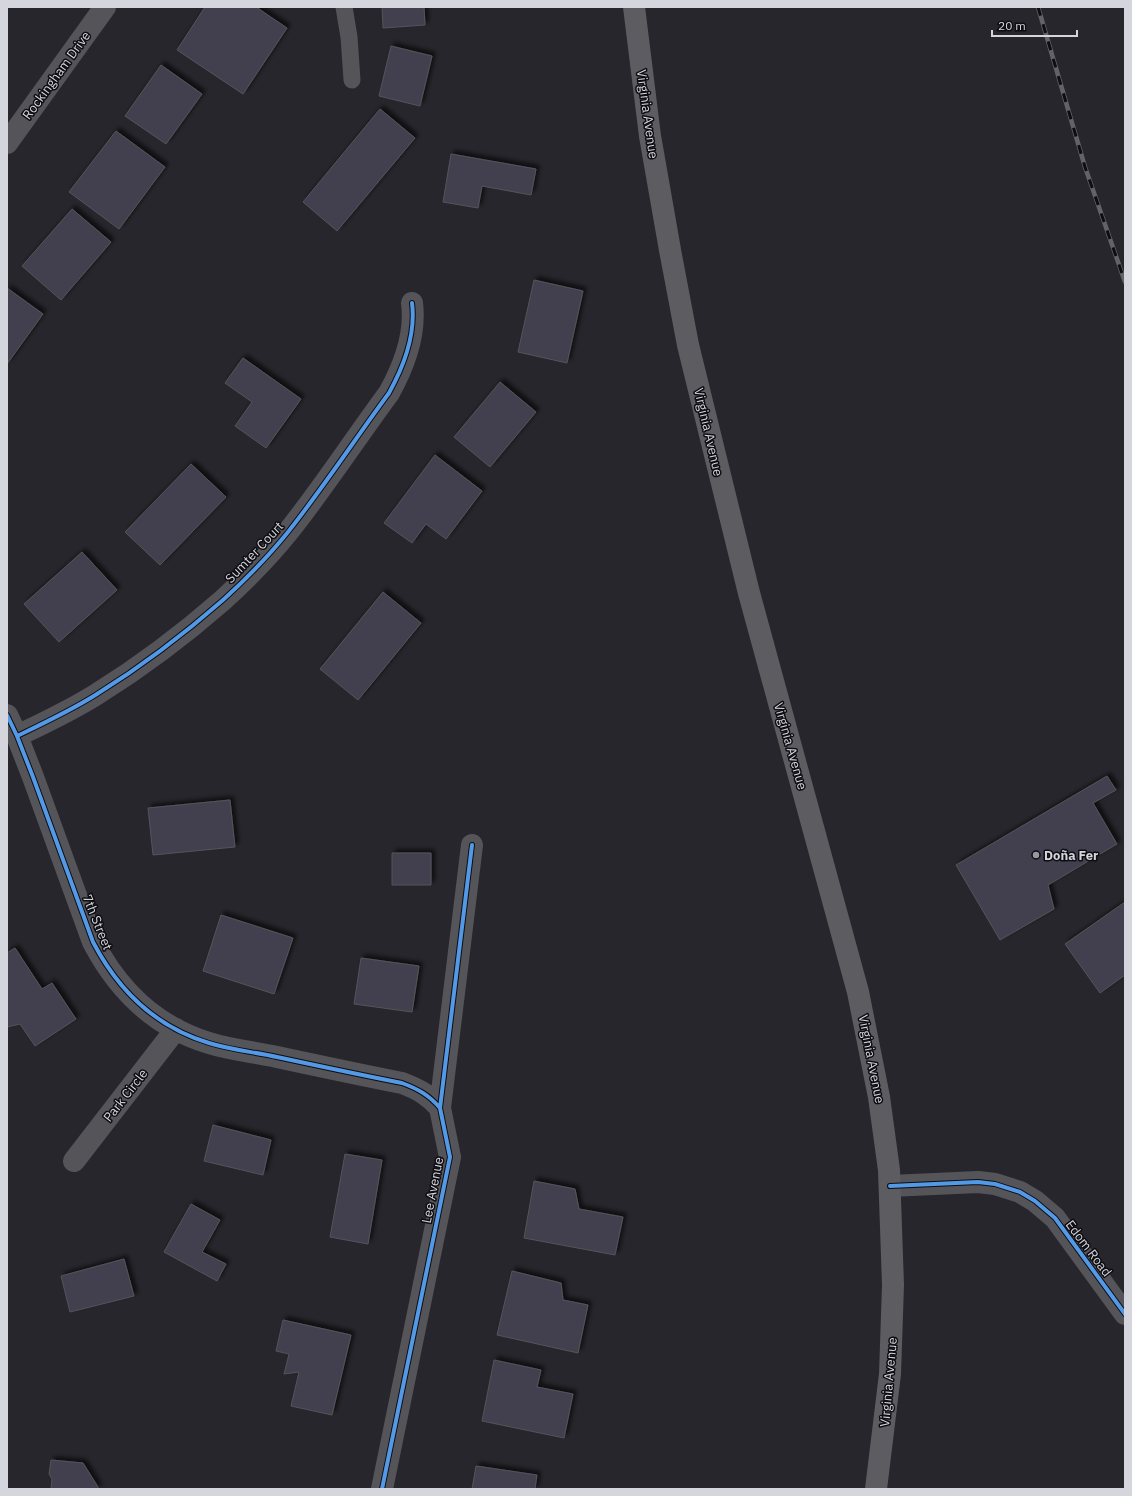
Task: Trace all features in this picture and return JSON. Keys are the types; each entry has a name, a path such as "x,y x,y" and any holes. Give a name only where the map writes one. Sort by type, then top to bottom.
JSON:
{"main road":[{"name":"Virginia Avenue","path":"634,7 650,136 688,345 749,593 858,992 880,1097 890,1186 893,1267 892,1338 887,1409 876,1489"}],"street":[{"name":"Rockingham Drive","path":"7,144 106,7"},
{"name":"Sumter Court","path":"17,736 83,702 133,670 192,626 237,587 258,566 287,533 389,393 406,356 412,323 412,303"},
{"name":"7th Street","path":"7,715 17,736 93,942 101,958 116,980 137,1002 154,1016 193,1037 222,1046 402,1083 426,1094 440,1108"},
{"name":"Lee Avenue","path":"382,1489 450,1157 440,1108 472,845"},
{"name":"Park Circle","path":"74,1161 176,1029"},
{"name":"Edom Road","path":"890,1186 978,1182 995,1184 1020,1192 1034,1200 1055,1218 1125,1314"}],"lane":[{"path":"344,7 349,37 352,80"}],"building":[{"path":"205,7 256,7 287,28 243,94 177,50"},
{"path":"382,7 424,7 425,25 383,28"},
{"path":"391,46 432,56 420,106 379,96"},
{"path":"161,65 202,94 166,144 125,116"},
{"path":"380,109 415,138 337,231 303,202"},
{"path":"116,131 165,167 119,229 69,192"},
{"path":"451,154 536,169 531,195 482,186 478,208 443,202"},
{"path":"72,209 111,242 61,300 22,266"},
{"path":"534,280 583,291 567,363 518,352"},
{"path":"7,288 43,314 7,364"},
{"path":"243,358 301,399 266,448 235,426 252,402 225,383"},
{"path":"500,382 536,412 490,467 454,437"},
{"path":"435,455 482,491 446,539 426,524 412,543 384,523"},
{"path":"191,464 226,497 160,565 125,532"},
{"path":"82,552 117,590 59,642 24,604"},
{"path":"383,592 421,623 358,700 320,669"},
{"name":"Doña Fer","path":"1107,776 1116,790 1093,803 1117,844 1048,885 1054,909 1000,940 956,865"},
{"path":"230,800 235,847 153,855 148,808"},
{"path":"392,853 431,853 431,885 392,885"},
{"path":"1125,902 1125,975 1100,993 1065,944"},
{"path":"221,915 293,938 274,994 203,971"},
{"path":"15,948 42,989 52,983 76,1019 35,1046 20,1024 7,1027 7,953"},
{"path":"361,958 419,966 412,1012 354,1004"},
{"path":"213,1125 271,1140 263,1175 204,1161"},
{"path":"345,1154 382,1160 368,1244 330,1237"},
{"path":"534,1181 575,1189 579,1209 623,1217 615,1255 524,1238"},
{"path":"191,1204 220,1220 202,1252 226,1264 217,1281 164,1252"},
{"path":"124,1259 134,1296 70,1312 61,1276"},
{"path":"512,1271 561,1283 563,1300 588,1305 578,1353 497,1335"},
{"path":"283,1320 351,1335 332,1415 291,1406 299,1372 284,1374 289,1354 276,1351"},
{"path":"494,1360 541,1370 537,1387 573,1394 564,1438 482,1421"},
{"path":"51,1460 83,1463 98,1489 51,1489 52,1479 49,1474"},
{"path":"476,1466 537,1475 535,1489 472,1489"}],"railway":[{"path":"1038,7 1085,167 1125,282"}],"cycle path":[{"path":"17,736 87,700 146,661 193,626 223,600 265,559 301,515 389,393 408,350 413,315 412,303"},
{"path":"7,715 33,777 93,942 114,976 140,1004 156,1017 172,1027 209,1043 402,1083 423,1093 432,1099 440,1108"},
{"path":"382,1489 450,1157 440,1108 472,845"},
{"path":"890,1186 978,1182 995,1184 1020,1192 1035,1201 1055,1218 1125,1314"}],"place":[{"name":"Doña Fer","path":"1036,855"}]}
